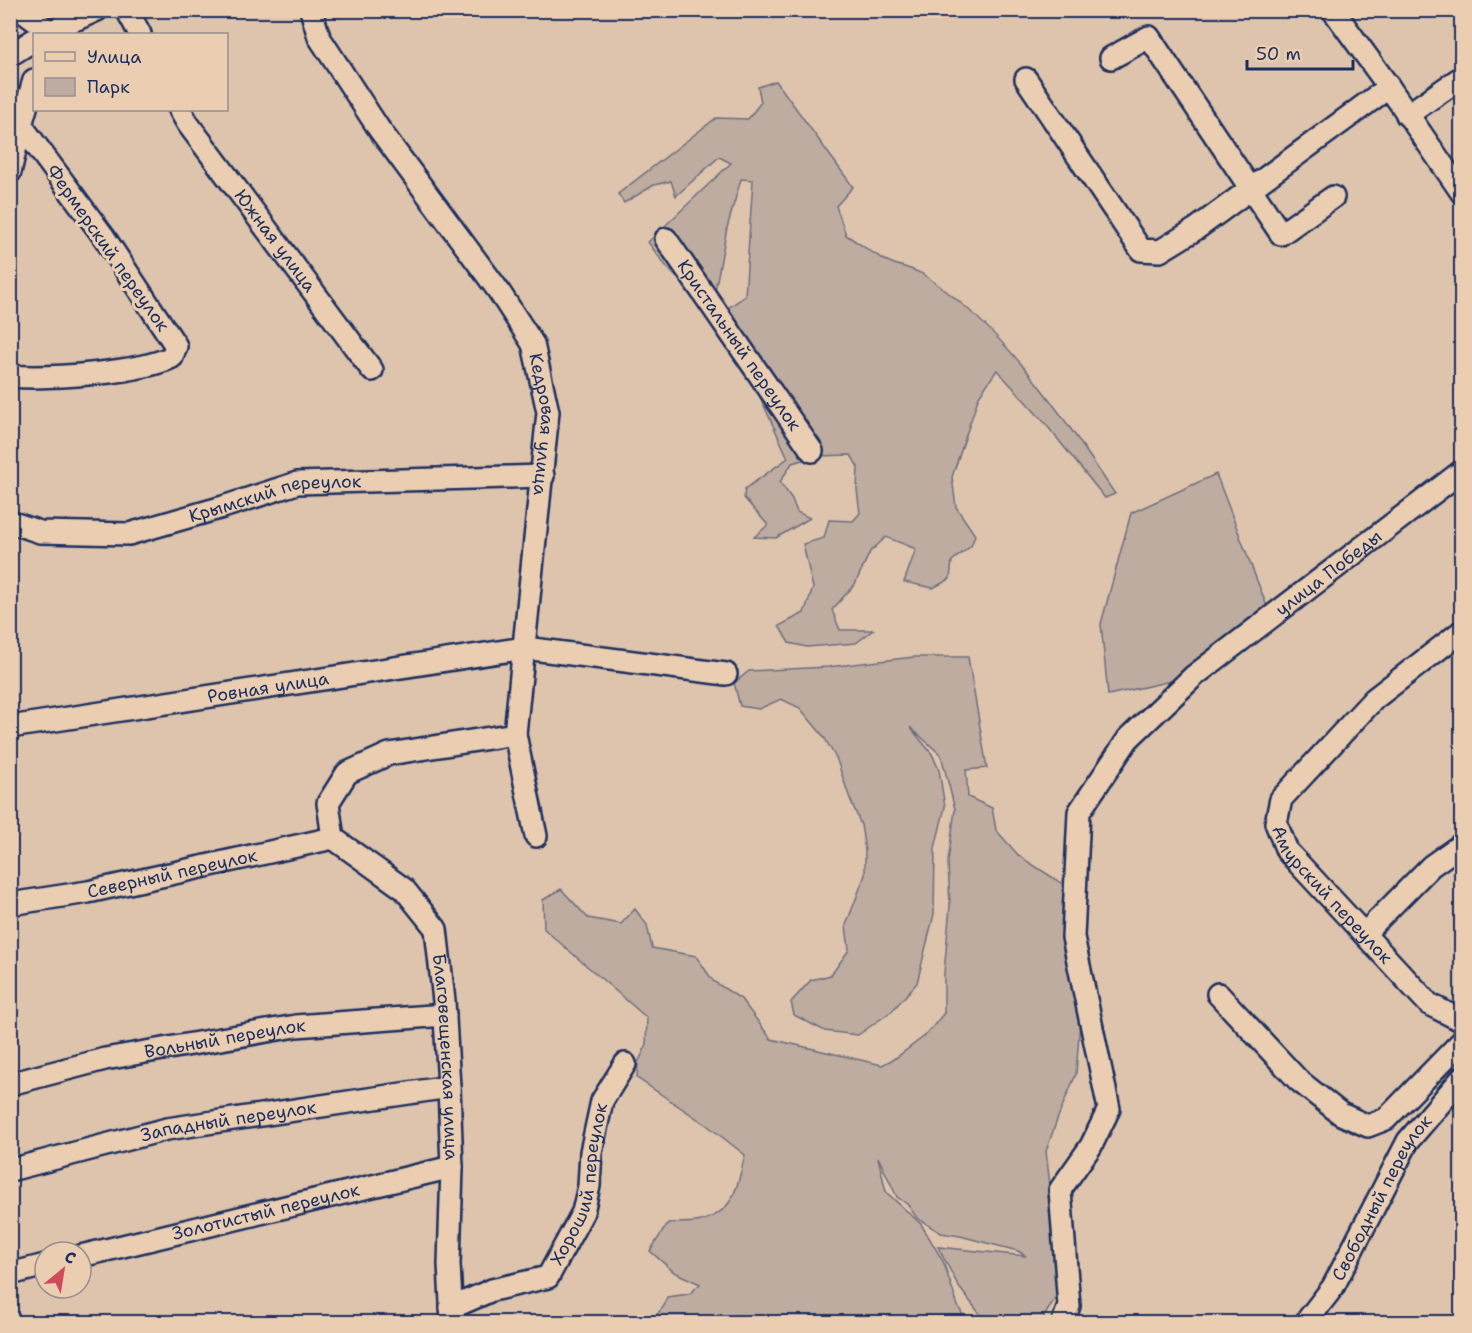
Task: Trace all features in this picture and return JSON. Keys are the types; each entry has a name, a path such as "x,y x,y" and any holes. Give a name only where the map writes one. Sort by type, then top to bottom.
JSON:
{"street":[{"path":"21,10 42,33"},
{"path":"48,33 97,10"},
{"path":"127,10 139,33"},
{"name":"Кедровая улица","path":"310,10 319,37 379,129 498,290 533,344 548,412 515,734 536,836"},
{"path":"1333,10 1389,87 1461,194"},
{"path":"1111,58 1149,37 1281,234 1333,197"},
{"path":"10,55 33,41"},
{"path":"1407,115 1461,77"},
{"path":"1026,79 1141,250 1160,251 1196,229 1389,87"},
{"path":"10,172 33,83"},
{"name":"Южная улица","path":"181,111 372,370"},
{"name":"Фермерский переулок","path":"10,376 76,375 158,364 172,357 176,346 104,237 21,125"},
{"name":"Кристальный переулок","path":"666,239 812,451"},
{"name":"улица Победы","path":"1063,1323 1069,1306 1060,1190 1091,1146 1109,1109 1073,937 1079,812 1128,739 1194,676 1461,471"},
{"name":"Крымский переулок","path":"10,522 40,532 129,534 297,483 543,476"},
{"name":"Амурский переулок","path":"1461,632 1374,699 1281,799 1276,823 1287,851 1429,1004 1461,1021"},
{"name":"Ровная улица","path":"10,727 525,648 726,674"},
{"path":"333,838 328,803 347,773 389,754 515,734"},
{"name":"Северный переулок","path":"10,904 88,892 333,838"},
{"name":"Благовещенская улица","path":"333,838 404,889 436,929 445,1015 449,1087 452,1167 449,1264 451,1315"},
{"path":"1364,934 1431,866 1461,844"},
{"path":"1218,994 1298,1080 1341,1114 1368,1126 1386,1119 1461,1041"},
{"name":"Вольный переулок","path":"10,1084 105,1059 296,1026 445,1015"},
{"name":"Хороший переулок","path":"451,1315 492,1290 548,1277 583,1212 590,1186 591,1152 602,1101 624,1064"},
{"name":"Свободный переулок","path":"1306,1323 1333,1287 1408,1140 1461,1078"},
{"name":"Западный переулок","path":"10,1170 167,1129 449,1087"},
{"name":"Золотистый переулок","path":"93,1253 452,1167"},
{"path":"10,1274 33,1268"}],"green space":[{"path":"776,81 853,187 836,206 846,235 885,260 927,277 983,323 1032,376 1075,434 1115,494 1105,498 1044,422 997,370 979,396 952,477 956,507 975,535 971,546 952,561 950,579 933,588 904,582 916,549 886,537 870,552 855,584 832,610 840,630 873,630 856,643 807,647 789,643 779,626 804,613 813,588 803,544 824,538 829,520 853,521 860,513 857,490 858,467 851,455 817,456 792,463 780,482 792,499 797,512 810,518 776,538 754,537 768,525 744,498 745,489 788,458 739,351 718,315 745,296 753,180 741,179 727,228 715,291 691,286 675,276 648,242 731,163 719,157 676,196 671,181 654,185 624,203 618,194 716,118 748,119 761,102 758,87"},
{"path":"1216,474 1271,617 1194,676 1108,695 1101,624 1131,513"},
{"path":"914,657 968,657 987,768 966,770 968,797 992,808 996,830 1019,856 1066,886 1081,1008 1076,1074 1046,1151 1058,1293 1041,1322 986,1322 959,1287 938,1247 1026,1256 1018,1251 941,1233 917,1218 907,1204 897,1197 878,1157 886,1192 921,1224 943,1261 958,1306 967,1322 658,1322 654,1318 664,1306 667,1297 689,1294 700,1284 674,1272 650,1251 668,1223 697,1222 713,1217 722,1211 737,1187 745,1155 708,1126 637,1078 638,1063 646,1046 647,1018 544,929 543,900 561,889 588,918 621,924 635,909 647,925 652,948 696,956 713,981 741,999 771,1039 882,1065 897,1057 926,1035 944,1013 944,973 950,906 948,862 955,809 941,755 910,727 932,754 939,770 945,807 935,848 934,914 917,983 892,1011 858,1035 825,1031 794,1015 791,1002 811,980 831,975 849,950 846,925 865,875 865,851 861,825 837,760 824,737 800,708 781,699 759,709 740,706 734,683 749,671 828,667"}]}
